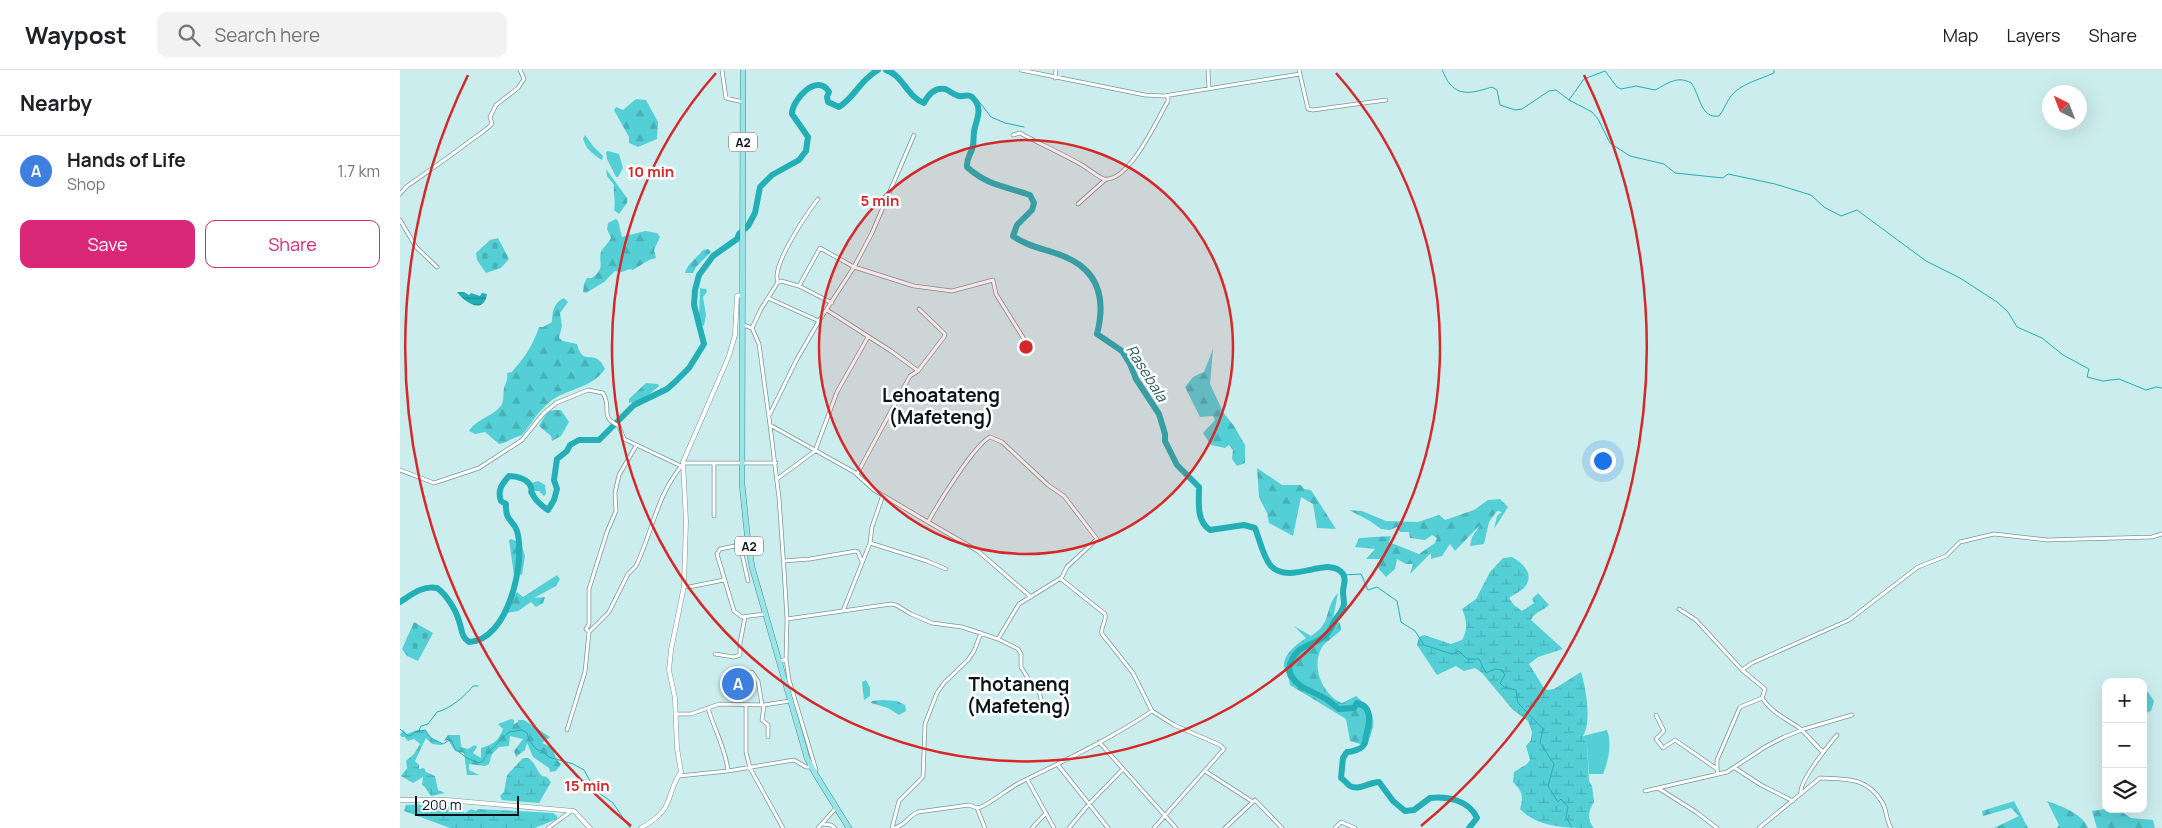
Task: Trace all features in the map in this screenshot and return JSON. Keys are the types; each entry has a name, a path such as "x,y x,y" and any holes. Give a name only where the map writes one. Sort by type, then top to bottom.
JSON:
{"main road":[{"name":"A2","path":"743,70 742,484 748,542 765,614 812,767 849,828"}],"street":[{"path":"400,194 406,187 484,133 492,124 490,117 496,105 518,88 524,79 520,70"},
{"path":"722,70 726,98 743,102"},
{"path":"1021,70 1145,95 1168,95 1299,72 1308,109 1313,110 1386,100"},
{"path":"1055,78 1056,70"},
{"path":"1208,70 1209,88"},
{"path":"1078,204 1106,179 1121,173 1136,158 1168,101 1168,95"},
{"path":"1013,135 1020,133 1074,160 1106,179"},
{"path":"770,414 789,374 819,321 854,267 877,224 914,135"},
{"path":"778,282 776,277 786,251 818,199"},
{"path":"400,220 416,247 437,267"},
{"path":"798,286 820,248 854,267 914,286 943,290 965,289 993,280 996,294 1027,344"},
{"path":"816,775 787,673 787,619 776,463 759,344 752,328 760,309 778,282 784,281 798,286 832,303"},
{"path":"589,632 610,612 628,574 636,566 661,500 675,473 682,465 729,356 735,334 737,296 743,294"},
{"path":"768,298 819,321"},
{"path":"857,474 910,376 918,371 945,334 919,309"},
{"path":"827,310 918,371"},
{"path":"743,325 752,328"},
{"path":"777,480 815,451 837,392 868,337"},
{"path":"400,470 434,483 479,468 522,440 543,414 556,402 588,390 603,393 609,422 620,426 624,439 682,465 776,463"},
{"path":"770,425 857,474 883,495 978,551 1031,597"},
{"path":"928,522 972,456 988,438 996,438 1048,485 1064,496 1098,539 1067,567 1061,578 1016,608 998,639"},
{"path":"567,730 585,672 589,632 586,629 589,624 589,589 607,532 616,511 615,493 619,474 636,446"},
{"path":"714,464 714,516"},
{"path":"641,828 662,812 681,772 677,748 676,714 669,670 672,644 684,586 686,507 682,465"},
{"path":"843,612 870,543 872,527 883,495"},
{"path":"1742,670 1752,663 1849,620 1918,568 1946,556 1960,542 1994,534 2046,540 2152,537 2162,534"},
{"path":"870,543 946,569"},
{"path":"748,581 741,547 737,544 718,551 724,580 729,589 734,611 737,615 745,617 765,614"},
{"path":"783,561 810,559 856,551 862,562"},
{"path":"1061,578 1073,590 1105,614 1106,620 1102,628 1102,634 1133,673 1152,710 1174,725 1223,747 1222,752 1165,818 1154,828"},
{"path":"684,586 689,587 724,580"},
{"path":"787,619 891,604 901,607 916,617 938,625 962,627 981,633 998,639 1020,651 1021,667 1029,680 1039,690 1044,710 1048,710"},
{"path":"1679,609 1696,620 1742,670 1765,689 1762,698"},
{"path":"715,654 734,657 740,655 745,617"},
{"path":"981,633 974,651 968,660 944,683 937,693 925,724 923,778 898,803 893,828 905,824 918,812 970,805 977,808 985,828"},
{"path":"779,662 786,660"},
{"path":"752,672 758,681 763,705 762,720 768,725 768,736"},
{"path":"1762,698 1775,713 1801,730 1824,752"},
{"path":"1718,774 1717,760 1740,707 1750,701 1762,698"},
{"path":"676,714 691,714 719,704 763,705 790,700"},
{"path":"746,705 746,752 750,768 783,828"},
{"path":"708,708 724,751 728,771"},
{"path":"977,808 1027,779 1058,765 1129,726 1152,710"},
{"path":"1645,791 1718,774 1735,768 1765,747 1801,730 1852,715"},
{"path":"1656,716 1664,731 1656,739 1662,748 1675,740 1717,769"},
{"path":"1801,794 1801,788 1824,752 1837,736"},
{"path":"1099,742 1122,770 1176,828"},
{"path":"678,776 728,771 796,760 806,767 812,767"},
{"path":"1058,765 1108,828"},
{"path":"1735,768 1761,785 1793,801"},
{"path":"1069,828 1122,770"},
{"path":"1205,771 1254,802 1257,801 1282,828"},
{"path":"1759,828 1820,778 1859,781 1868,787 1882,802 1891,828"},
{"path":"1027,779 1054,828"},
{"path":"1658,788 1717,828"},
{"path":"400,800 447,800 553,808 570,812 576,811 590,828"},
{"path":"1225,828 1254,802"},
{"path":"818,828 823,824 831,811 836,808"},
{"path":"562,811 564,815"},
{"path":"548,828 570,812"},
{"path":"1032,828 1046,813"},
{"path":"1335,828 1341,822 1355,828"},
{"path":"823,824 831,825 835,828"}],"green space":[{"path":"636,99 646,100 658,122 657,139 638,147 629,143 629,137 614,110 616,107 623,110"},
{"path":"585,135 603,156 602,160 587,148 583,139"},
{"path":"606,152 619,154 623,168 618,177 616,177 607,159"},
{"path":"606,169 627,198 627,203 619,214 614,210 614,185 607,176"},
{"path":"616,219 622,237 645,231 657,233 660,237 654,250 656,258 633,270 615,271 604,282 586,293 583,292 587,278 592,278 599,271 601,252 611,238 607,229 608,223"},
{"path":"498,238 509,259 501,268 486,273 477,260 476,253 490,240"},
{"path":"708,249 711,252 696,267 693,273 685,273 690,264 703,250"},
{"path":"700,288 706,289 707,292 703,297 706,315 704,326 699,315"},
{"path":"564,298 568,302 560,313 562,326 559,338 563,341 577,344 582,355 597,359 605,369 594,380 552,400 539,412 522,435 499,444 485,432 475,434 469,431 502,404 507,373 512,372 531,346 539,327 552,322 554,308"},
{"path":"1213,349 1210,384 1223,412 1245,445 1245,463 1237,466 1232,459 1233,450 1229,445 1225,448 1211,445 1203,433 1215,420 1213,416 1200,417 1185,387 1193,377 1204,372"},
{"path":"646,383 658,384 659,386 644,399 629,403 629,399"},
{"path":"561,410 569,422 561,436 552,441 551,436 539,426 548,411"},
{"path":"1257,468 1282,485 1301,485 1304,489 1311,490 1336,529 1317,528 1313,504 1301,497 1293,536 1269,523 1267,513 1259,497"},
{"path":"538,481 545,485 546,494 544,496 539,491 534,491 532,483"},
{"path":"1500,499 1508,507 1494,529 1497,516 1502,512 1497,511 1489,522 1484,544 1470,546 1472,537 1480,525 1455,551 1450,544 1442,556 1431,559 1431,553 1410,574 1413,564 1406,564 1397,559 1395,569 1386,577 1378,568 1380,559 1366,559 1375,549 1355,547 1359,538 1391,536 1389,542 1419,554 1435,543 1437,538 1432,535 1425,540 1410,538 1409,532 1400,532 1397,527 1390,530 1381,529 1349,510 1362,511 1386,521 1418,522 1439,515 1445,520 1474,510 1488,500"},
{"path":"509,540 520,540 525,556 522,575 516,573 515,582"},
{"path":"1512,557 1527,570 1528,579 1523,589 1509,598 1522,611 1534,603 1532,599 1538,593 1549,605 1534,615 1531,620 1563,649 1538,657 1529,664 1544,688 1548,690 1554,689 1581,672 1588,714 1586,730 1583,736 1587,745 1589,781 1592,786 1594,802 1590,809 1589,819 1594,828 1554,826 1535,820 1520,809 1521,794 1513,782 1514,772 1530,760 1526,746 1531,740 1532,732 1528,721 1513,710 1482,673 1475,668 1464,671 1456,666 1437,675 1417,645 1419,637 1424,635 1451,644 1462,640 1466,624 1462,609 1476,599 1490,572 1503,558"},
{"path":"557,575 560,579 556,586 534,598 545,597 543,603 536,607 531,602 518,611 507,613 512,598 517,592 523,597"},
{"path":"1338,593 1333,619 1340,623 1341,630 1321,649 1318,657 1319,673 1325,688 1336,699 1342,703 1356,696 1372,713 1373,724 1367,746 1350,741 1346,719 1290,685 1284,666 1289,653 1306,638 1294,626 1311,636 1318,631 1325,621 1333,599"},
{"path":"414,622 433,633 418,661 407,656 402,649"},
{"path":"866,680 870,687 870,696 864,700 862,682"},
{"path":"2147,692 2154,701 2151,711 2147,712"},
{"path":"872,701 897,701 905,705 906,711 899,715 888,708 871,703"},
{"path":"511,719 514,720 514,724 518,720 524,720 550,737 542,743 553,750 561,764 556,771 550,772 549,768 533,757 527,743 525,750 516,757 514,751 523,739 510,736 509,746 499,747 492,754 489,764 485,766 469,764 469,770 479,775 467,775 464,753 455,751 448,740 444,741 448,735 460,735 461,747 468,749 475,745 477,747 473,753 481,758 481,748 495,742 503,729 498,724"},
{"path":"403,730 407,734 417,730 425,730 431,738 443,744 432,744 426,738 415,761 419,765 419,769 424,768 426,772 435,776 438,790 445,793 431,796 422,785 423,777 413,783 401,776 407,768 406,761 414,754 420,744 414,739 408,741 405,737 402,737 400,735"},
{"path":"1607,730 1609,752 1603,774 1589,774 1587,745 1583,736"},
{"path":"523,758 531,760 542,776 547,777 551,782 539,803 502,800 500,796 504,792 507,775"},
{"path":"2014,801 2028,828 1994,828 2019,816 2011,808 1983,816 1982,811"},
{"path":"2047,801 2076,814 2088,828 2057,828 2059,825"},
{"path":"433,804 458,808 465,813 471,809 476,811 478,809 553,813 557,816 557,819 535,828 450,828 404,811 406,805"},
{"path":"2102,810 2102,813 2123,813 2131,818 2153,820 2155,828 2097,828 2092,811"}],"shaded area":[{"path":"457,292 480,296 482,293 487,294 482,304 474,305"}],"waterway":[{"path":"400,602 422,589 437,588 453,607 466,640 469,642 483,638 494,629 504,615 511,598 519,561 516,527 508,518 506,504 501,501 500,497 500,490 504,482 509,476 525,480 530,484 531,492 536,499 548,510 554,500 557,489 554,480 557,459 567,451 570,445 579,440 599,440 634,405 667,389 689,368 704,344 694,305 699,275 713,256 737,239 739,234 748,226 755,213 760,187 772,175 799,160 806,151 808,137 792,114 796,102 806,90 818,85 824,87 829,92 828,102 839,107 849,99 866,79 878,70"},
{"name":"Rasebala","path":"886,70 897,76 913,96 924,103 932,92 938,89 945,89 959,96 970,96 976,101 978,116 967,167 990,182 1030,195 1034,203 1032,210 1017,225 1013,236 1025,243 1075,262 1085,269 1092,278 1097,287 1101,309 1097,334 1122,351 1136,379 1159,414 1165,434 1165,441 1177,465 1199,487 1199,511 1202,522 1210,530 1244,525 1255,528 1268,563 1279,571 1289,573 1329,567 1337,569 1343,574 1345,578 1344,604 1340,613 1327,634 1296,653 1289,668 1295,681 1339,709 1354,708 1357,703 1366,708 1368,712 1369,721 1365,742 1359,749 1347,752 1343,758 1341,778 1353,787 1361,787 1379,782 1393,801 1405,811 1414,810 1430,798 1457,800 1469,807 1477,818 1469,828"},
{"path":"1442,70 1447,81 1459,91 1470,92 1492,87 1497,90 1500,105 1515,110 1522,109 1549,91 1556,90 1569,100 1584,79 1605,71 1617,87 1621,89 1636,86 1655,90 1672,81 1681,80 1691,83 1704,110 1713,116 1719,116 1729,98 1740,88 1774,73 1774,70"},
{"path":"973,98 977,99 991,117 1005,123 1024,127"},
{"path":"1569,100 1592,112 1598,119 1610,143 1630,156 1664,164 1675,173 1723,178 1728,174 1775,184 1811,195 1824,207 1841,216 1857,210 1926,261 1960,278 1997,302 2008,312 2017,327 2042,338 2063,355 2089,369 2087,377 2103,381 2119,379 2146,390 2156,387 2162,388"},
{"path":"1344,575 1361,574 1368,590 1377,587 1397,601 1401,622 1415,631 1424,645 1452,654 1459,651 1467,659 1479,659 1486,673 1495,669 1502,670 1505,675 1500,683 1504,687 1516,690 1518,703 1543,729 1540,743 1554,764 1548,786 1558,802 1561,799 1568,807 1566,817 1572,828"},
{"path":"419,731 421,726 428,724 437,712 457,702 473,686 478,686"},
{"path":"400,729 408,736 425,730 431,738 443,744 451,739 455,749 467,758 479,763 509,732 522,730 527,733 529,740 536,749 549,757 573,764 584,770 595,790 613,803 630,828"}],"place":[{"name":"Hands of Life","path":"738,684"}],"district":[{"name":"Lehoatateng (Mafeteng)","path":"941,406"},
{"name":"Thotaneng (Mafeteng)","path":"1019,695"}]}
